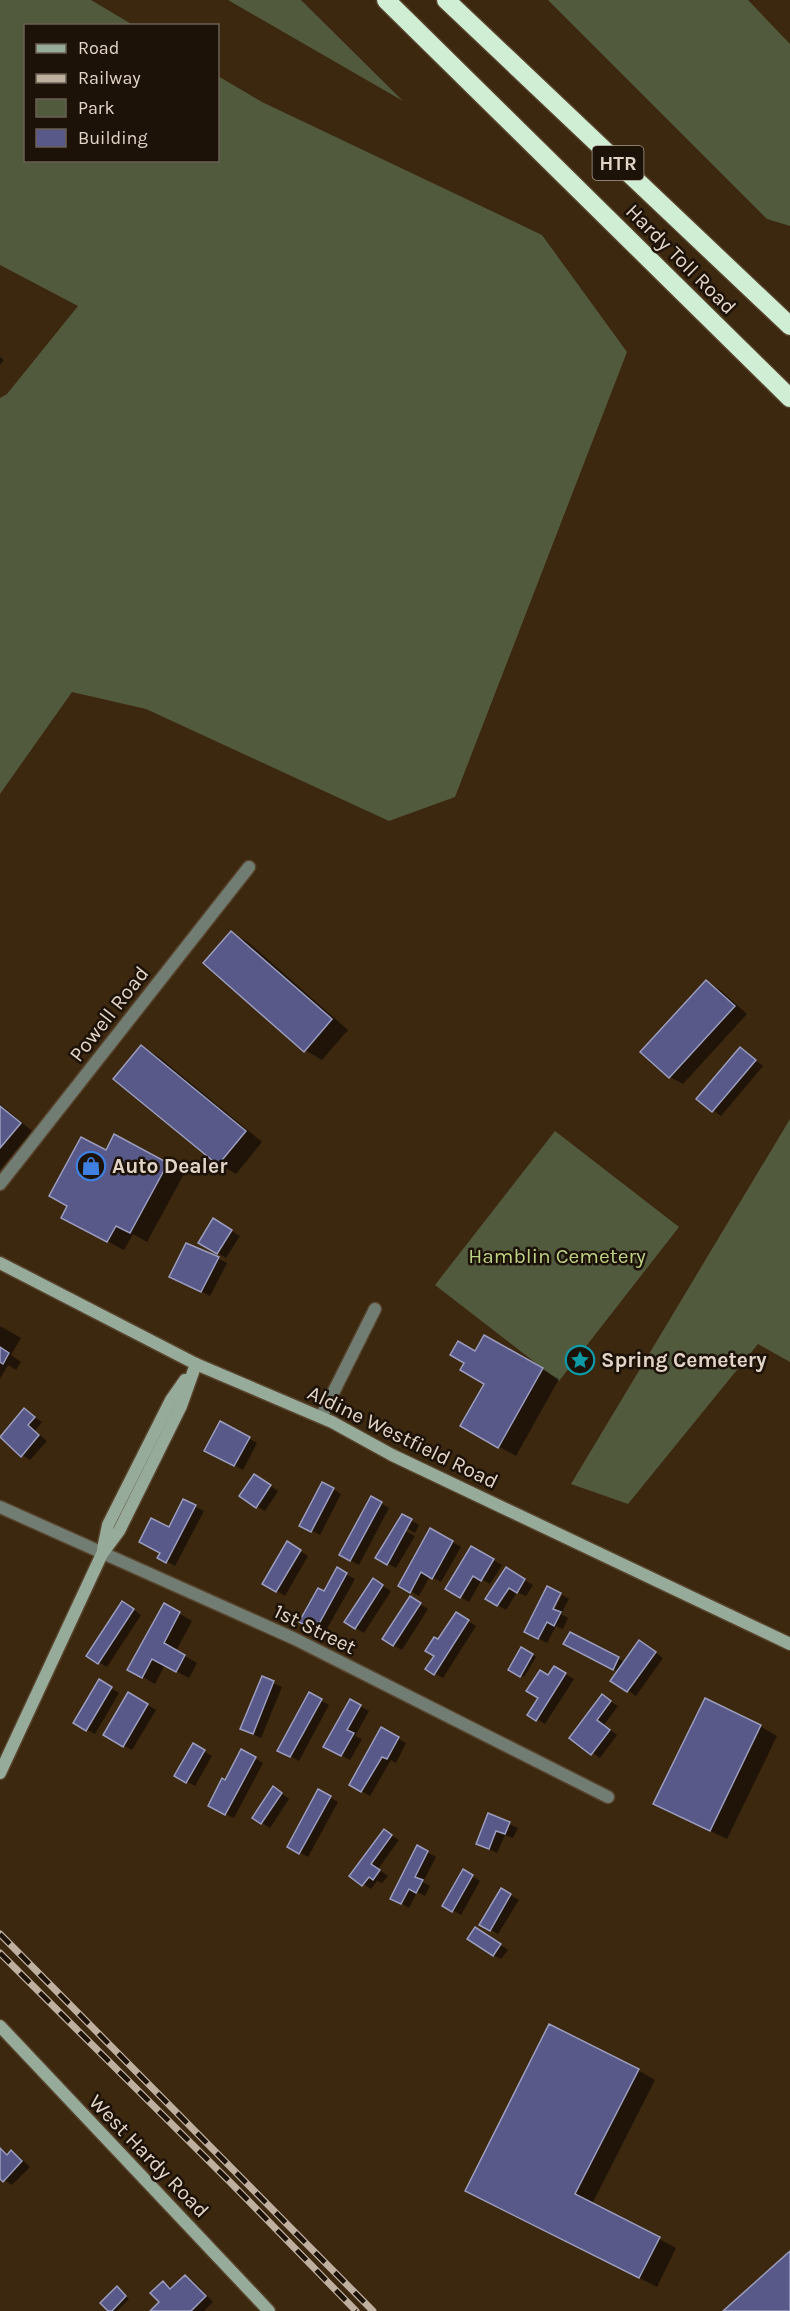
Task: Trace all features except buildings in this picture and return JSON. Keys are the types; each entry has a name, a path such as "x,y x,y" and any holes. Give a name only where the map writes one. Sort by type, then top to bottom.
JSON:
{"highway":[{"name":"Hardy Toll Road","path":"386,0 790,398"},
{"name":"Hardy Toll Road","path":"446,0 790,326"}],"main road":[{"name":"Aldine Westfield Road","path":"0,1263 195,1364 321,1417 392,1455 790,1644"},
{"path":"0,1773 102,1554 108,1525 171,1400 195,1364"},
{"name":"West Hardy Road","path":"0,2026 270,2311"}],"street":[{"name":"Powell Road","path":"0,1184 249,867"},
{"path":"321,1417 375,1309"},
{"name":"1st Street","path":"0,1507 295,1640 608,1797"}],"green space":[{"path":"0,0 91,0 131,24 24,24 24,162 219,162 219,77 262,102 542,235 627,352 455,797 389,821 146,709 72,692 0,794 0,398 7,394 78,306 0,265"},
{"path":"228,0 301,0 403,101"},
{"path":"548,0 748,0 790,44 790,226 767,219"},
{"path":"790,1119 790,1362 758,1344 628,1504 571,1484"},
{"name":"Hamblin Cemetery","path":"555,1131 679,1227 559,1381 435,1285"}],"railway":[{"path":"0,1934 373,2311"},
{"path":"0,1953 356,2311"}],"place":[{"name":"Auto Dealer","path":"91,1166"},
{"name":"Spring Cemetery","path":"580,1360"}]}
